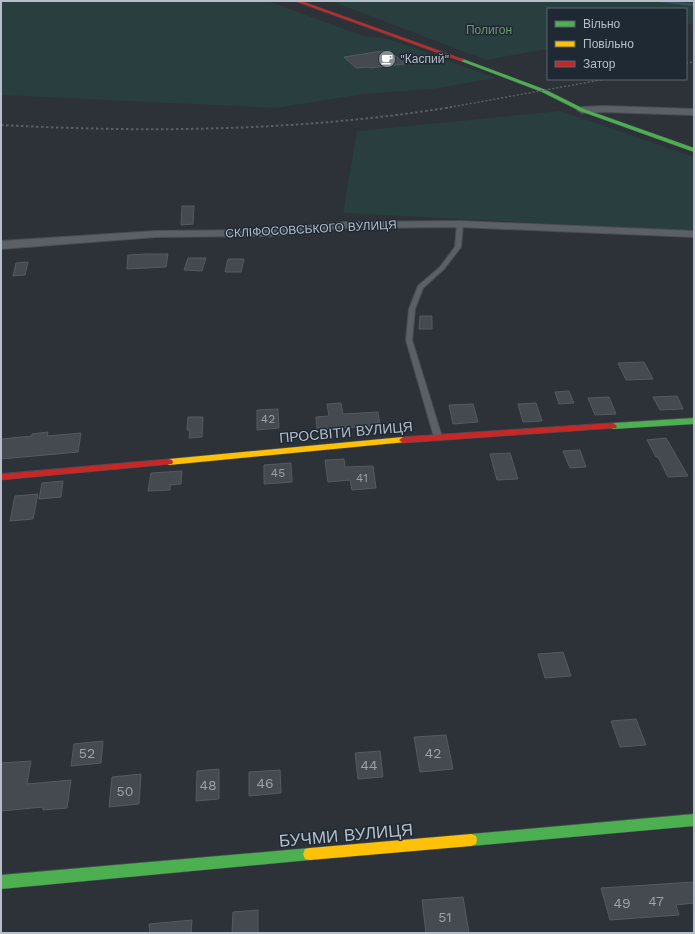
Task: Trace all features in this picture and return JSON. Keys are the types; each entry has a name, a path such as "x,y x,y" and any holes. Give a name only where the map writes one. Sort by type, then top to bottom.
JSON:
{"street":[{"path":"297,1 497,72 544,91 582,110 694,150"},
{"path":"582,110 604,109 694,112"},
{"name":"СКЛІФОСОВСЬКОГО ВУЛИЦЯ","path":"1,245 156,234 270,233 344,225 460,224 694,234"},
{"name":"ПРОСВІТИ ВУЛИЦЯ","path":"1,477 438,437 694,422"},
{"name":"БУЧМИ ВУЛИЦЯ","path":"1,882 694,820"}],"lane":[{"path":"438,437 409,340 412,309 420,287 442,268 458,247 460,224"}],"green space":[{"path":"1,1 268,1 363,36 389,39 495,78 432,89 363,94 276,108 1,95"},
{"name":"Полигон","path":"331,1 694,1 694,23 687,25 687,8 547,8 547,49 486,60"},
{"path":"560,111 694,157 694,231 343,213 357,131"}],"building":[{"path":"389,50 405,64 356,68 344,57"},
{"path":"182,206 194,206 193,224 181,225"},
{"path":"168,254 166,267 127,269 128,255"},
{"path":"188,258 206,258 202,271 184,270"},
{"path":"228,259 244,259 241,272 225,272"},
{"path":"28,262 25,275 13,276 16,263"},
{"path":"420,316 432,316 432,329 419,329"},
{"path":"644,362 653,379 626,380 618,363"},
{"path":"569,391 574,403 559,404 555,392"},
{"path":"677,396 683,409 660,410 653,397"},
{"path":"609,397 616,414 595,415 588,398"},
{"path":"341,403 343,414 378,412 380,426 317,429 316,417 329,416 327,404"},
{"path":"536,403 542,421 523,422 518,404"},
{"path":"473,404 478,422 453,424 449,405"},
{"path":"278,409 279,428 257,430 257,410"},
{"path":"188,417 203,417 202,437 189,438 190,430 187,430"},
{"path":"48,432 47,436 81,433 78,452 1,459 1,439 32,436 32,434"},
{"path":"666,438 688,476 668,477 647,440"},
{"path":"580,450 586,467 570,468 563,451"},
{"path":"510,453 518,479 497,480 490,454"},
{"path":"344,459 345,467 373,466 376,488 352,490 350,480 328,482 325,460"},
{"path":"291,463 292,482 264,484 264,465"},
{"path":"182,471 181,484 170,485 170,490 148,491 151,473"},
{"path":"63,481 61,497 39,499 42,483"},
{"path":"38,494 33,519 10,521 15,496"},
{"path":"563,652 571,676 545,678 538,654"},
{"path":"636,719 646,745 620,747 611,721"},
{"path":"446,735 453,769 420,772 414,737"},
{"path":"103,741 101,763 71,766 74,744"},
{"path":"380,751 383,777 358,779 355,753"},
{"path":"31,761 27,784 71,780 67,808 43,810 43,807 1,811 1,763"},
{"path":"219,769 219,799 196,801 197,771"},
{"path":"280,770 281,793 249,796 249,772"},
{"path":"141,774 139,804 109,807 112,777"},
{"path":"694,882 694,903 676,905 679,915 610,920 601,888"},
{"path":"463,897 469,933 426,933 422,900"},
{"path":"258,910 258,933 232,933 233,912"},
{"path":"192,920 191,933 150,933 149,924"}],"waterway":[{"path":"661,1 694,5"}],"railway":[{"path":"687,63 694,62"},
{"path":"450,107 600,80"},
{"path":"1,125 114,129 227,128 340,121 450,107"}],"traffic: fast":[{"path":"463,60 544,91 582,110 694,150"},
{"path":"613,426 694,421"},
{"path":"471,840 694,820"},
{"path":"1,882 310,854"}],"traffic: slow":[{"path":"169,462 403,440"},
{"path":"310,854 471,840"}],"traffic: jam":[{"path":"297,1 463,60"},
{"path":"403,440 613,426"},
{"path":"1,477 169,462"}],"place":[{"name":"\"Каспий\"","path":"387,59"}]}
